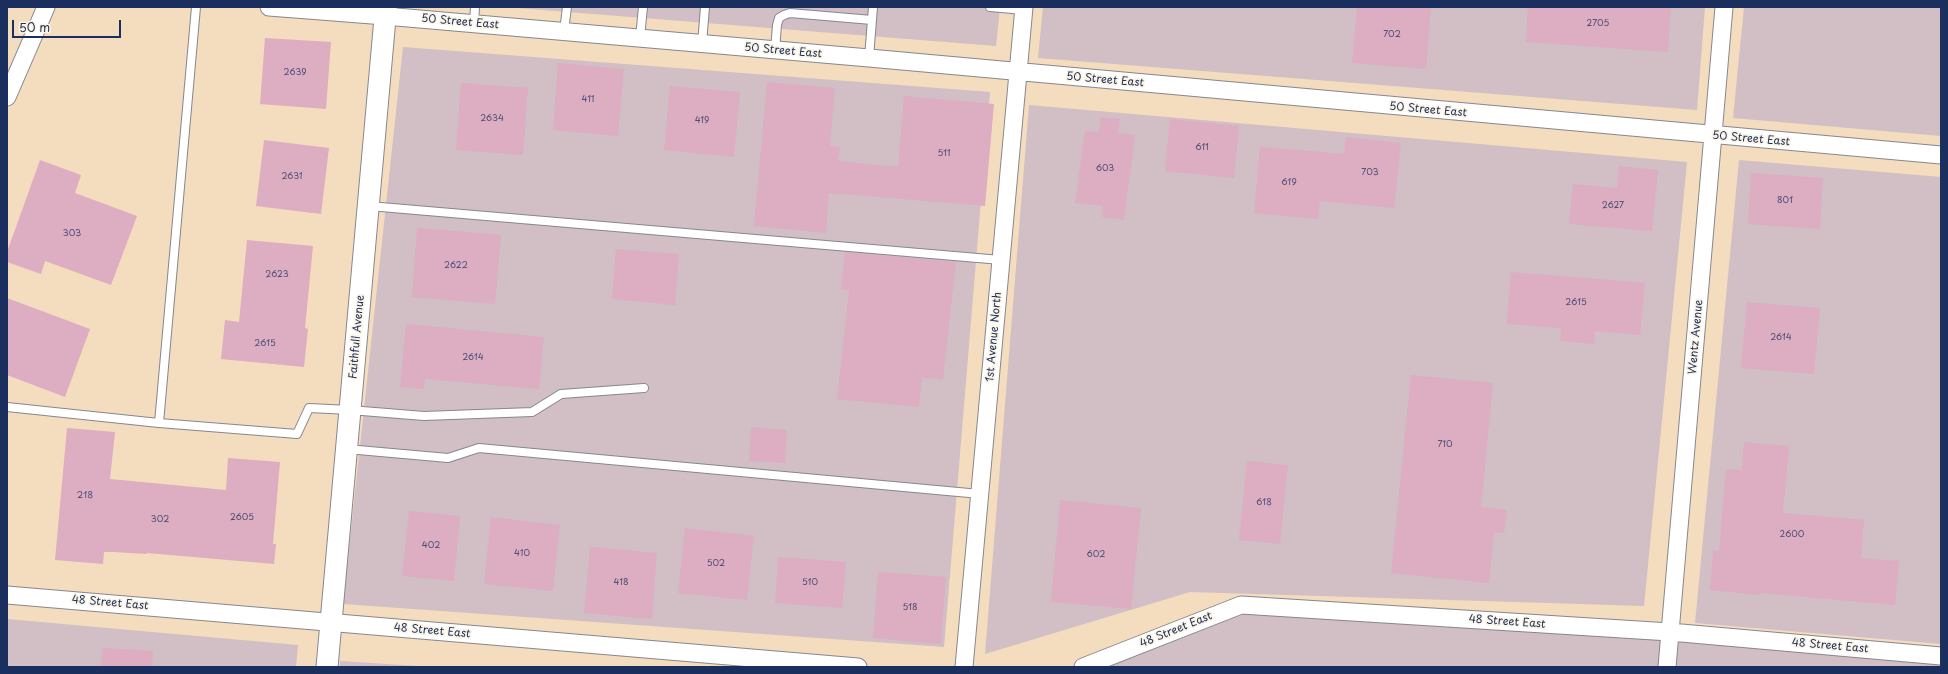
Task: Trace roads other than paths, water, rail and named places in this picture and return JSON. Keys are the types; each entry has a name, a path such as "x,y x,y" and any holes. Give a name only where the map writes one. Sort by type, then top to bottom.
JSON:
{"street":[{"path":"7,97 46,7"},
{"name":"50 Street East","path":"269,7 475,15 564,31 1713,136 1941,155"},
{"name":"Wentz Avenue","path":"1667,667 1724,7"},
{"name":"1st Avenue North","path":"964,667 1024,9"},
{"name":"Faithfull Avenue","path":"327,667 386,11"},
{"name":"48 Street East","path":"7,595 858,667"},
{"name":"48 Street East","path":"1083,667 1241,605 1670,632 1941,656"}],"lane":[{"path":"159,423 196,7"},
{"path":"564,31 567,7"},
{"path":"640,38 643,7"},
{"path":"702,44 705,7"},
{"path":"869,58 873,7"},
{"path":"990,7 1024,9"},
{"path":"775,50 779,18 790,13 872,20"},
{"path":"368,206 1001,260"},
{"path":"7,407 159,423 297,434 310,408 424,416 532,412 561,394 644,388"},
{"path":"346,449 448,458 479,448 980,494"}]}
